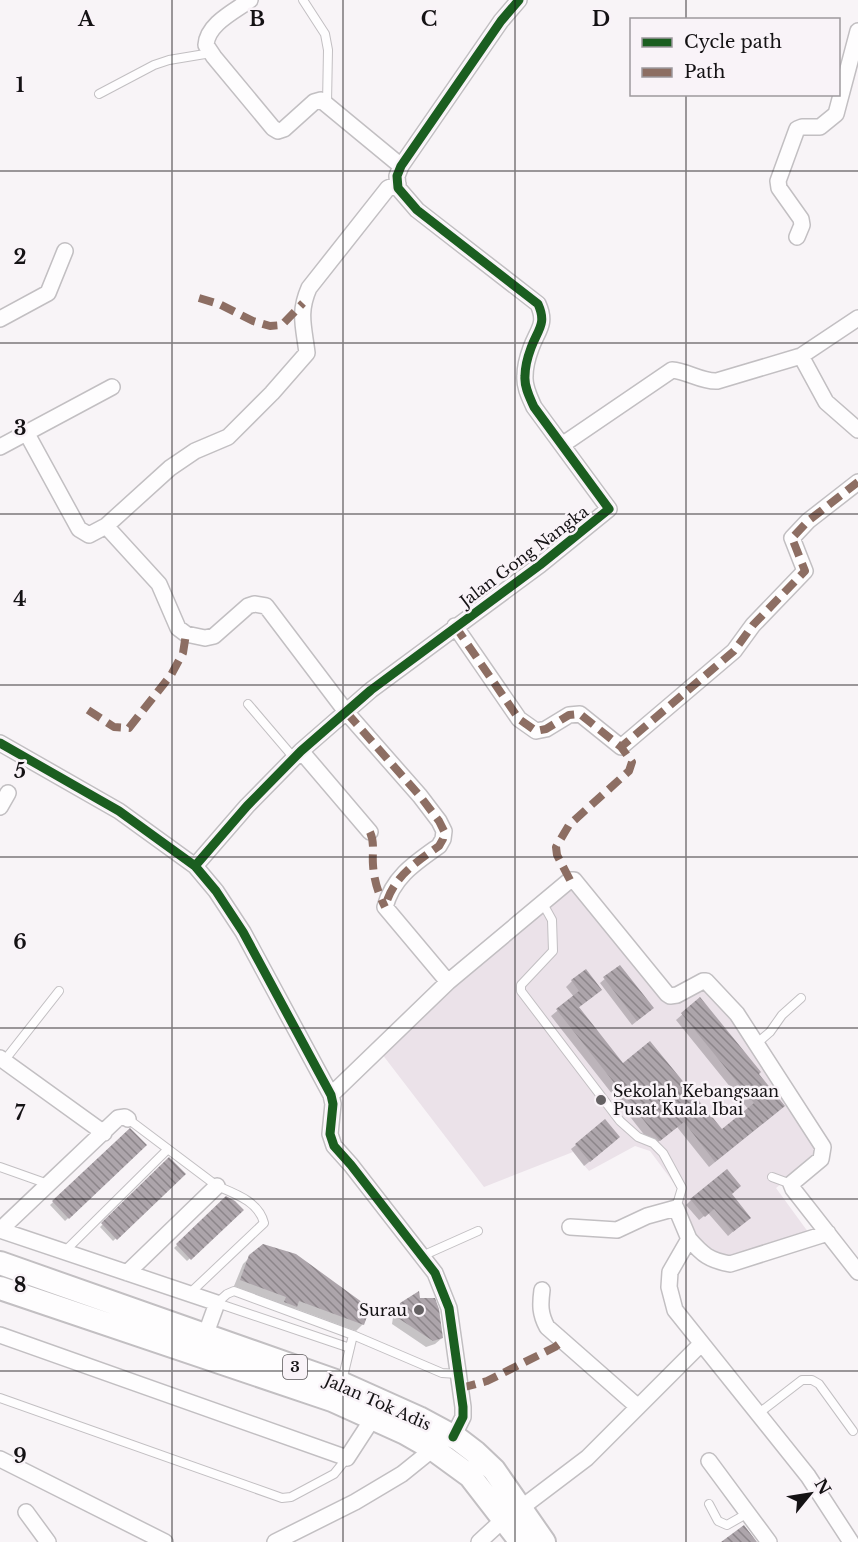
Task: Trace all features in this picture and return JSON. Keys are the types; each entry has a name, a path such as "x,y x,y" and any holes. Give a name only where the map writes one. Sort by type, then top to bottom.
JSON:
{"main road":[{"name":"Jalan Tok Adis","path":"0,1263 341,1383 419,1418 475,1452 494,1470 513,1513 521,1542"},
{"name":"Jalan Tok Adis","path":"0,1288 332,1400 373,1418 433,1449 470,1476 544,1542"}],"street":[{"path":"250,0 214,27 208,34 206,45 273,128 278,131 286,128 317,100 327,104 353,129 401,166"},
{"path":"26,432 79,529 89,535 106,526 170,468 195,451 228,437 272,393 307,353 301,312 309,288 388,188 398,184 397,176 401,166 501,21 519,0"},
{"path":"797,237 802,225 801,219 779,188 778,180 797,129 820,128 836,114 858,31"},
{"name":"Jalan Gong Nangka","path":"195,866 247,806 297,755 371,690 540,565 609,509 534,407 527,392 524,377 530,350 542,325 543,315 538,304 417,210 398,188 398,184"},
{"path":"0,319 48,293 64,251"},
{"path":"562,445 672,370 682,371 710,382 717,381 801,356 858,318"},
{"path":"801,356 826,402 858,430"},
{"path":"0,447 112,387"},
{"path":"455,626 519,719 536,731 546,729 569,715 580,714 621,747 734,651 753,625 805,571 792,538 808,521 858,482"},
{"path":"106,526 159,584 178,628 186,634 205,638 214,636 248,606 254,604 266,606 347,713 420,795 444,831 443,839 439,846 399,877 388,895 385,907 448,982"},
{"path":"0,743 119,811 195,866 216,891 243,932 332,1095 330,1134 334,1146 435,1273 449,1308 460,1374 463,1417 453,1437"},
{"path":"297,755 370,832"},
{"path":"0,807 9,793"},
{"path":"332,1095 448,982 570,880 577,881 667,994 677,995 706,981 737,1014 823,1147 821,1159 791,1184 793,1189 858,1272"},
{"path":"1,1061 104,1133"},
{"path":"128,1119 118,1118 0,1230 217,1304 205,1336"},
{"path":"127,1273 217,1186"},
{"path":"570,1227 617,1230 647,1216 676,1208 689,1239 701,1254 715,1261 730,1264 828,1233"},
{"path":"689,1239 670,1272 669,1287 675,1310 808,1476 851,1542"},
{"path":"542,1290 541,1317 547,1327 638,1407"},
{"path":"0,1335 347,1458 373,1418"},
{"path":"479,1542 513,1513 587,1458 701,1344"},
{"path":"275,1542 355,1502 402,1474 433,1449"},
{"path":"0,1459 165,1542"},
{"path":"709,1461 769,1542"},
{"path":"26,1512 48,1542"}],"lane":[{"path":"303,0 325,34 328,50 327,104"},
{"path":"99,94 154,65 169,60 211,53"},
{"path":"248,704 297,755"},
{"path":"542,902 552,920 554,951 521,985 521,991 620,1121 638,1137 653,1143 663,1153 682,1188 676,1208"},
{"path":"1,1061 59,991"},
{"path":"756,1044 801,998"},
{"path":"128,1119 217,1186 233,1192 252,1204 261,1213 264,1223 189,1294"},
{"path":"64,1252 168,1149"},
{"path":"0,1167 48,1184"},
{"path":"772,1178 791,1184"},
{"path":"422,1256 478,1231"},
{"path":"350,1348 217,1304 226,1294 234,1291 352,1335 442,1373 460,1374"},
{"path":"341,1383 352,1335"},
{"path":"759,1413 802,1380 807,1379 819,1384 853,1431"},
{"path":"0,1398 282,1498 291,1497 334,1474 347,1458"},
{"path":"709,1504 718,1521 727,1526 748,1513"}],"shaded area":[{"name":"Sekolah Kebangsaan Pusat Kuala Ibai","path":"572,882 671,1004 702,985 743,1033 815,1146 814,1157 776,1188 811,1236 728,1262 707,1256 680,1208 683,1201 682,1194 650,1151 635,1146 589,1171 573,1152 484,1187 382,1054 451,986"}],"building":[{"path":"620,965 654,1008 637,1021 603,977"},
{"path":"586,969 602,990 579,1007 623,1063 650,1041 722,1129 754,1103 681,1013 700,997 761,1072 759,1074 785,1106 715,1162 684,1122 660,1141 556,1009 579,991 571,980"},
{"path":"605,1119 620,1137 590,1162 575,1144"},
{"path":"130,1128 147,1145 69,1219 52,1201"},
{"path":"169,1157 186,1174 117,1240 101,1223"},
{"path":"727,1169 741,1186 732,1194 751,1218 733,1232 714,1209 705,1217 690,1199"},
{"path":"226,1196 244,1210 191,1260 176,1244"},
{"path":"263,1244 296,1254 370,1308 364,1325 299,1301 297,1307 284,1302 286,1297 240,1280 249,1255"},
{"name":"Surau","path":"419,1291 420,1298 435,1298 443,1338 433,1341 398,1318 400,1303"},
{"path":"744,1525 757,1542 721,1542"}],"marked path":[{"path":"199,298 270,326 282,325 303,303"},
{"path":"455,626 519,719 536,731 546,729 569,715 580,714 621,747 734,651 753,625 805,571 792,538 808,521 858,482"},
{"path":"88,710 114,727 129,728 171,675 183,653 186,634"},
{"path":"347,713 420,796 444,831 439,846 413,865 399,879 385,907"},
{"path":"570,880 557,855 556,847 569,825 629,771 632,762 621,747"},
{"path":"370,832 373,844 374,876 385,907"},
{"path":"461,1388 487,1381 563,1341"}],"cycle path":[{"path":"195,866 247,806 301,751 371,690 540,565 609,509 534,407 528,392 525,380 526,365 542,322 538,304 417,210 398,188 397,176 401,166 501,21 519,0"},
{"path":"0,743 119,811 195,866 216,891 243,932 331,1095 333,1104 330,1134 334,1146 435,1273 449,1308 463,1407 463,1417 453,1437"}],"place":[{"name":"Sekolah Kebangsaan Pusat Kuala Ibai","path":"601,1100"},
{"name":"Surau","path":"419,1310"}]}
